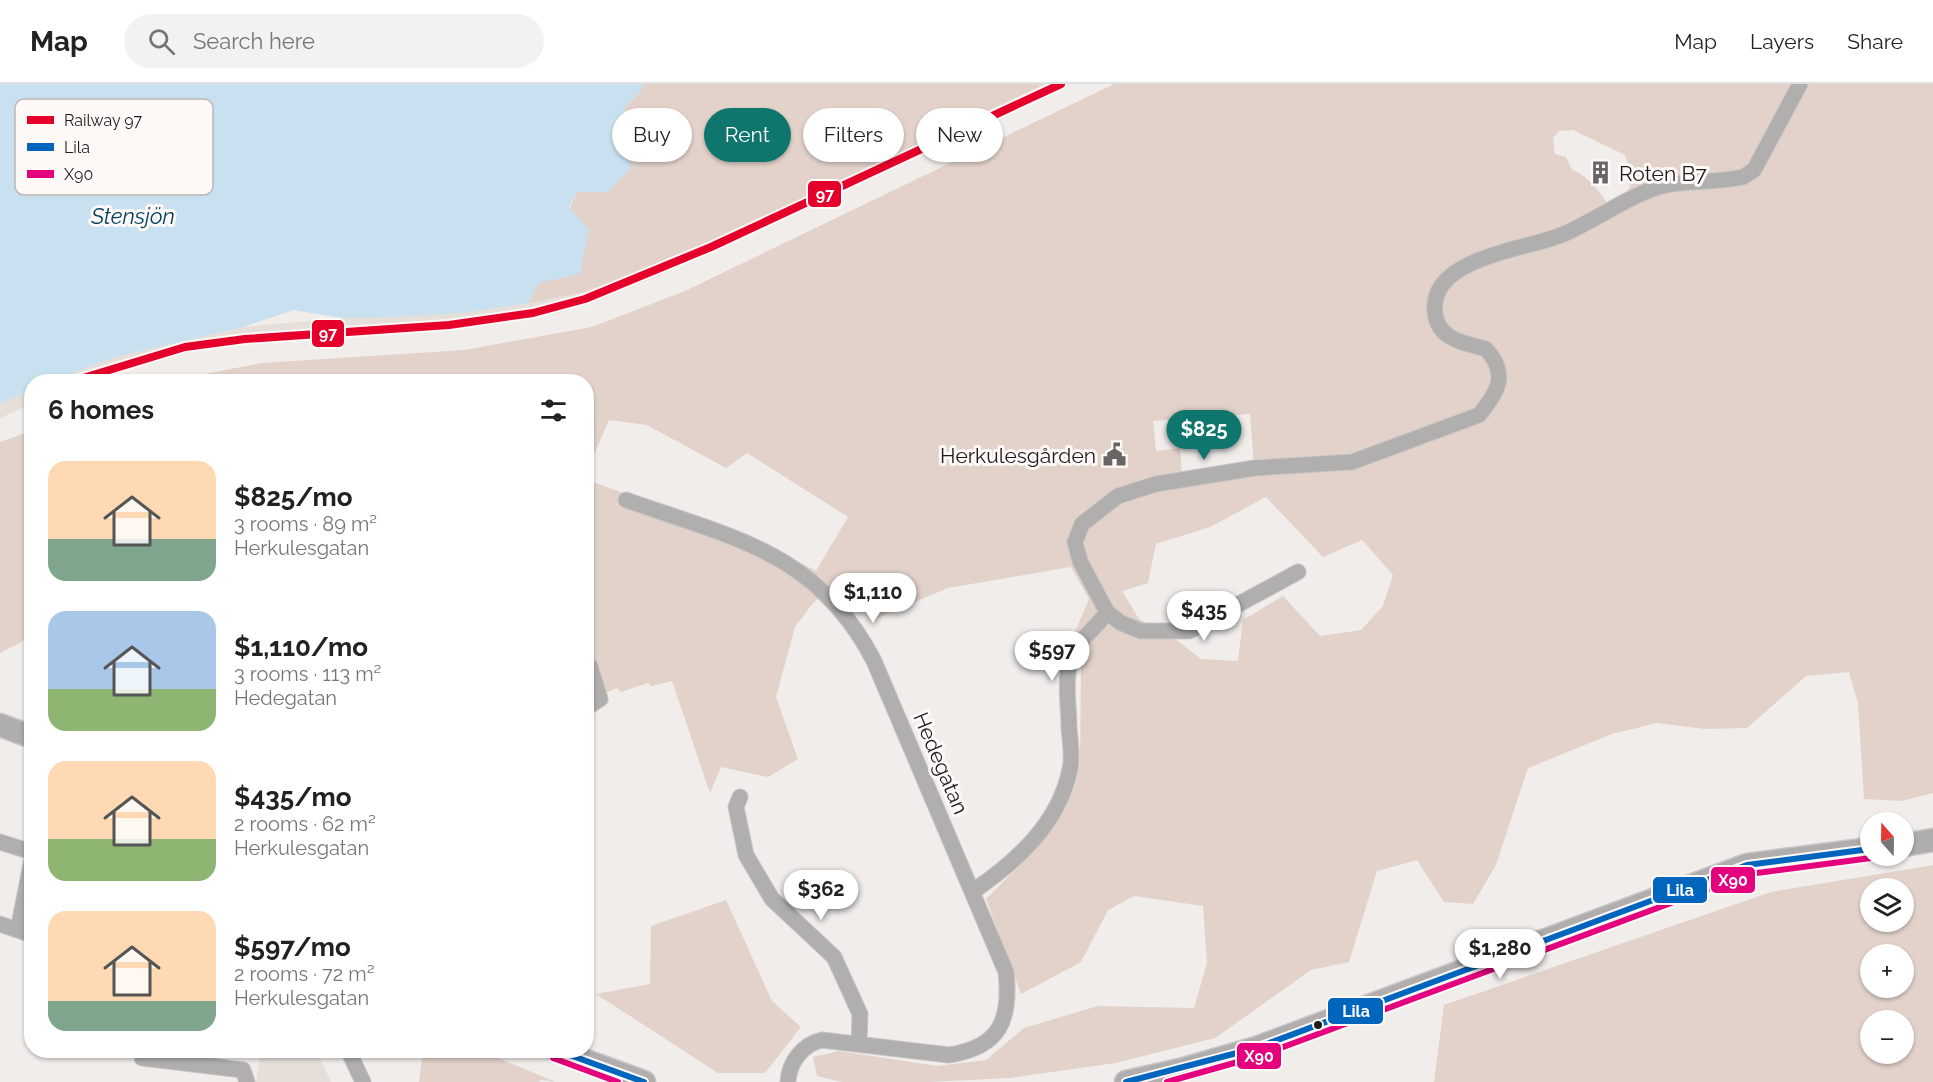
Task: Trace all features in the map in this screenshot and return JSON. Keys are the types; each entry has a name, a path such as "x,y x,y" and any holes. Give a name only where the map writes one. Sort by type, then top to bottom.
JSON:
{"street":[{"path":"1298,572 1189,631 1141,631 1121,623 1107,612 1080,561 1075,542 1082,524 1099,508 1118,496 1156,484 1255,468 1352,462 1479,415 1497,389 1500,380 1498,369 1486,349 1450,339 1436,320 1436,295 1450,276 1502,252 1561,235 1660,187 1743,177 1754,170 1800,84"},
{"name":"Hedegatan","path":"626,500 752,545 793,565 823,590 846,614 874,661 1006,972 1008,1011 995,1033 967,1052 949,1055 822,1040 811,1042 802,1049 789,1072 788,1082"},
{"path":"972,892 1026,847 1054,814 1064,794 1071,767 1068,668 1076,648 1098,627 1107,612"},
{"path":"594,679 600,699 594,703"},
{"path":"0,725 24,733"},
{"path":"740,797 736,807 746,855 772,899 834,957 860,1014 859,1044"},
{"path":"1914,843 1933,840"},
{"path":"0,842 24,850"},
{"path":"1126,1082 1180,1070 1256,1048 1747,865 1860,850"},
{"path":"0,924 24,933"},
{"path":"142,1058 245,1076"},
{"path":"352,1058 363,1082"},
{"path":"578,1058 644,1082"}],"shaded area":[{"path":"643,84 1045,84 994,108 916,108 916,145 904,151 904,108 803,108 803,162 880,162 655,268 584,292 528,303 577,192 608,192 618,162 692,162 692,108 624,108 640,92"},
{"path":"1045,84 1067,84 1003,114 1003,108 994,108"},
{"path":"1114,84 1933,84 1933,793 1901,801 1864,799 1858,703 1849,672 1806,676 1747,728 1705,729 1657,723 1612,734 1528,768 1496,865 1473,904 1444,902 1417,860 1377,871 1349,962 1311,970 1215,1038 1116,1063 1009,1078 930,1082 842,1082 817,1076 813,1057 839,1051 937,1066 986,1060 1024,1028 1098,1006 1194,1008 1207,963 1203,906 1134,896 1108,910 1081,962 1021,994 986,899 1036,849 1074,789 1080,764 1081,665 1071,641 1089,599 1071,567 948,588 875,619 834,587 813,603 795,627 776,697 798,759 768,777 721,767 710,793 672,681 651,686 648,683 621,692 617,688 608,692 594,693 594,482 756,540 816,571 848,517 747,453 726,468 647,425 609,420 594,454 594,374 203,374 262,363 464,350 592,327 685,291 952,162 1003,162 1003,138","holes":["1573,130 1625,155 1630,173 1628,190 1609,205 1588,180 1572,170 1566,157 1555,154 1553,138 1559,131","1250,414 1254,467 1182,474 1180,448 1156,451 1153,421","1266,497 1323,557 1362,540 1393,575 1383,606 1361,630 1320,636 1283,596 1243,620 1238,661 1201,659 1170,635 1139,619 1122,591 1148,583 1156,544 1210,527"]},
{"path":"916,145 916,155 904,161 904,151"},
{"path":"880,162 901,162 661,275 556,314 499,323 211,348 119,368 104,374 70,374 115,357 243,327 341,318 462,313 584,292 655,268"},
{"path":"24,393 24,407 0,418 0,404"},
{"path":"24,433 24,641 0,653 0,442"},
{"path":"1933,865 1933,1082 1434,1082 1444,1005 1771,892"},
{"path":"726,900 772,1001 801,1027 765,1073 718,1073 596,994 650,984 651,926"},
{"path":"260,1058 320,1058 331,1082 256,1082"},
{"path":"422,1058 498,1058 556,1082 541,1080 539,1082 419,1082"}],"water":[{"name":"Stensjön","path":"0,84 643,84 640,92 624,108 612,108 612,162 631,162 631,168 608,192 577,192 569,207 589,230 580,274 539,283 528,303 462,313 399,317 341,318 294,310 243,327 115,357 70,374 24,374 24,393 0,404"}],"rail line":[{"name":"97","path":"96,374 185,347 245,339 449,325 533,313 585,299 711,247 1061,84"}],"transit line":[{"name":"Lila","path":"1126,1082 1256,1048 1747,865 1860,850"},
{"name":"X90","path":"1167,1082 1259,1056 1749,874 1860,859"},
{"name":"X90","path":"553,1058 618,1082"},
{"name":"Lila","path":"578,1058 644,1082"}],"place":[{"name":"Roten B7","path":"1601,173"},
{"name":"Herkulesgården","path":"1114,455"}]}
